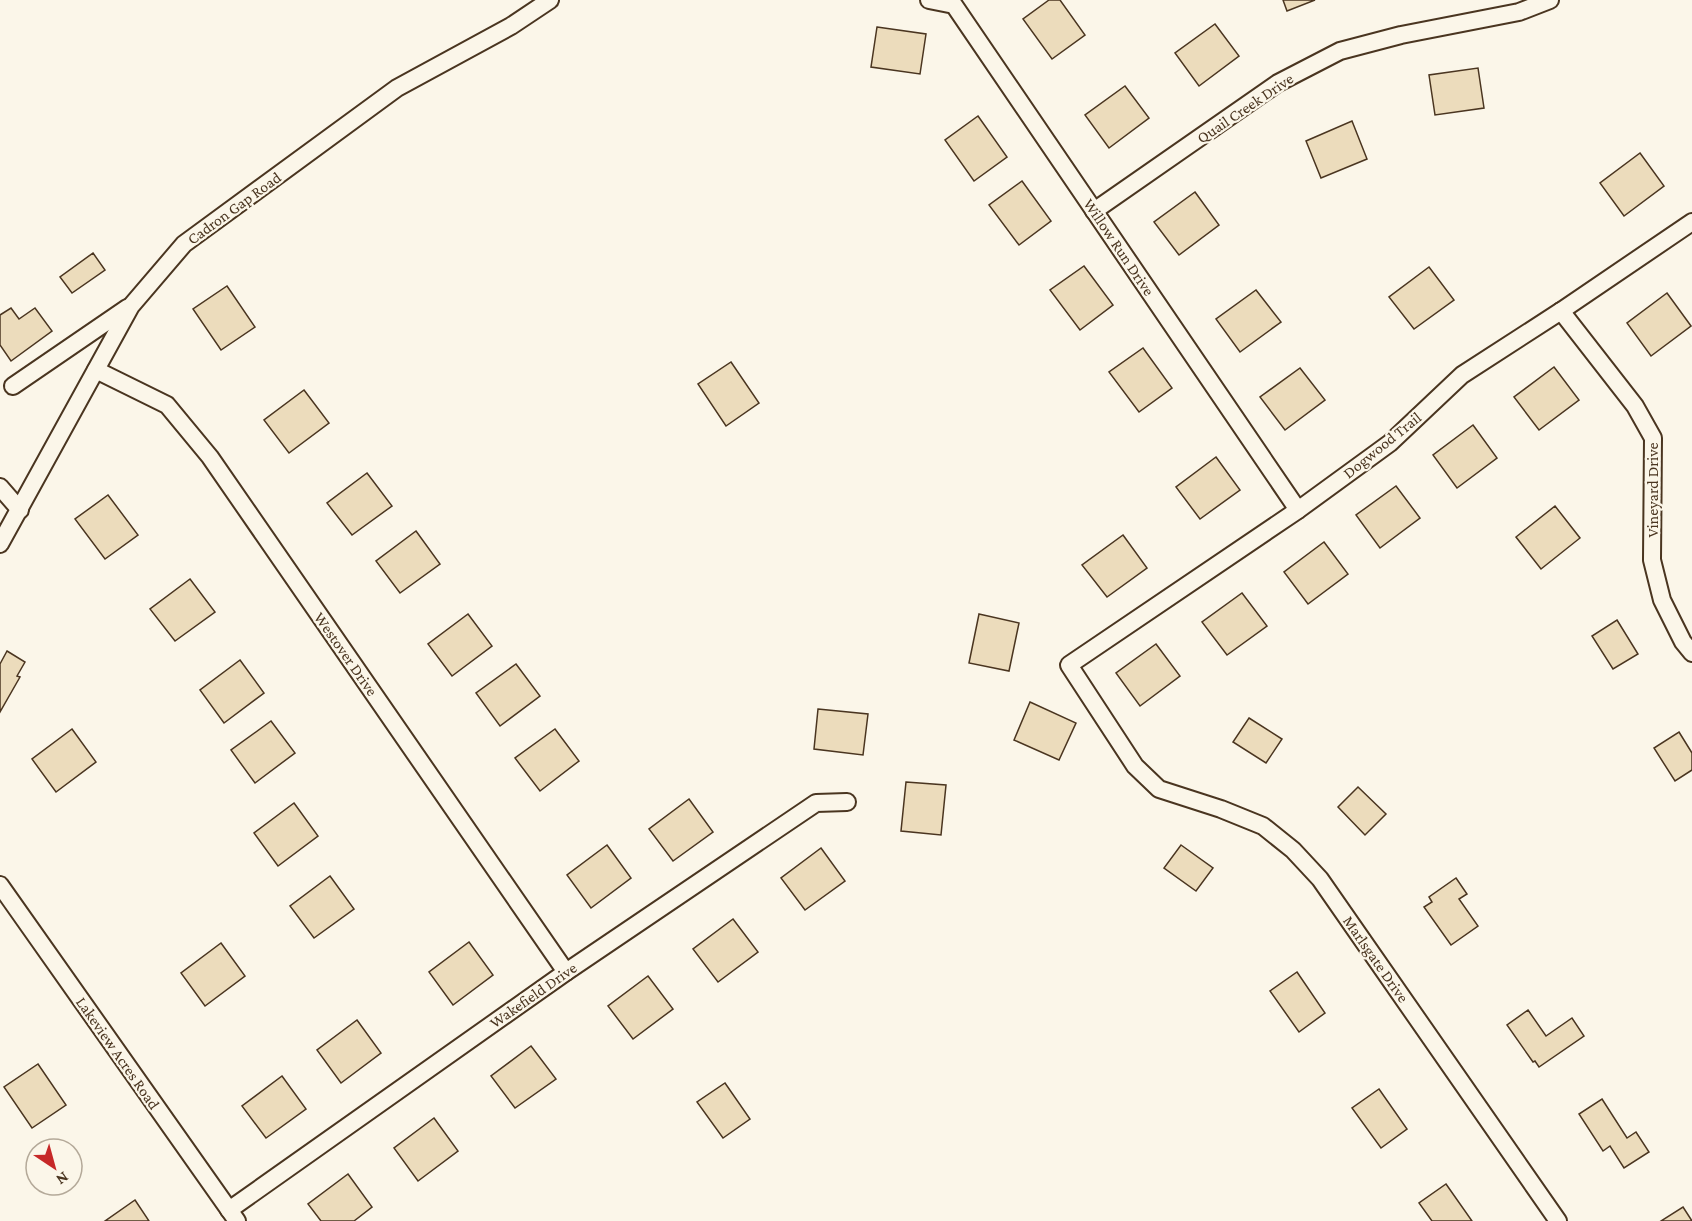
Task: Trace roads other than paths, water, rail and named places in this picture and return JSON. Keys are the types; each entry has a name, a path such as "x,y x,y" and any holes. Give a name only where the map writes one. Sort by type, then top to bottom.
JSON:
{"street":[{"name":"Cadron Gap Road","path":"0,544 131,306 184,244 397,88 511,26 550,0"},
{"name":"Willow Run Drive","path":"929,0 958,3 1094,211 1298,510"},
{"name":"Quail Creek Drive","path":"1094,211 1278,83 1341,51 1401,35 1519,12 1550,0"},
{"name":"Dogwood Trail","path":"1069,664 1298,510 1390,443 1462,375 1692,222"},
{"path":"13,386 131,306"},
{"name":"Vineyard Drive","path":"1561,311 1635,406 1653,438 1652,560 1662,600 1683,642 1692,653"},
{"name":"Westover Drive","path":"96,370 167,405 210,457 566,972"},
{"path":"0,487 20,510"},
{"name":"Marlsgate Drive","path":"1069,664 1135,766 1159,789 1221,809 1263,826 1293,850 1320,879 1558,1221"},
{"name":"Wakefield Drive","path":"233,1216 566,972 816,803 847,802"},
{"name":"Lakeview Acres Road","path":"0,885 233,1216"}]}
